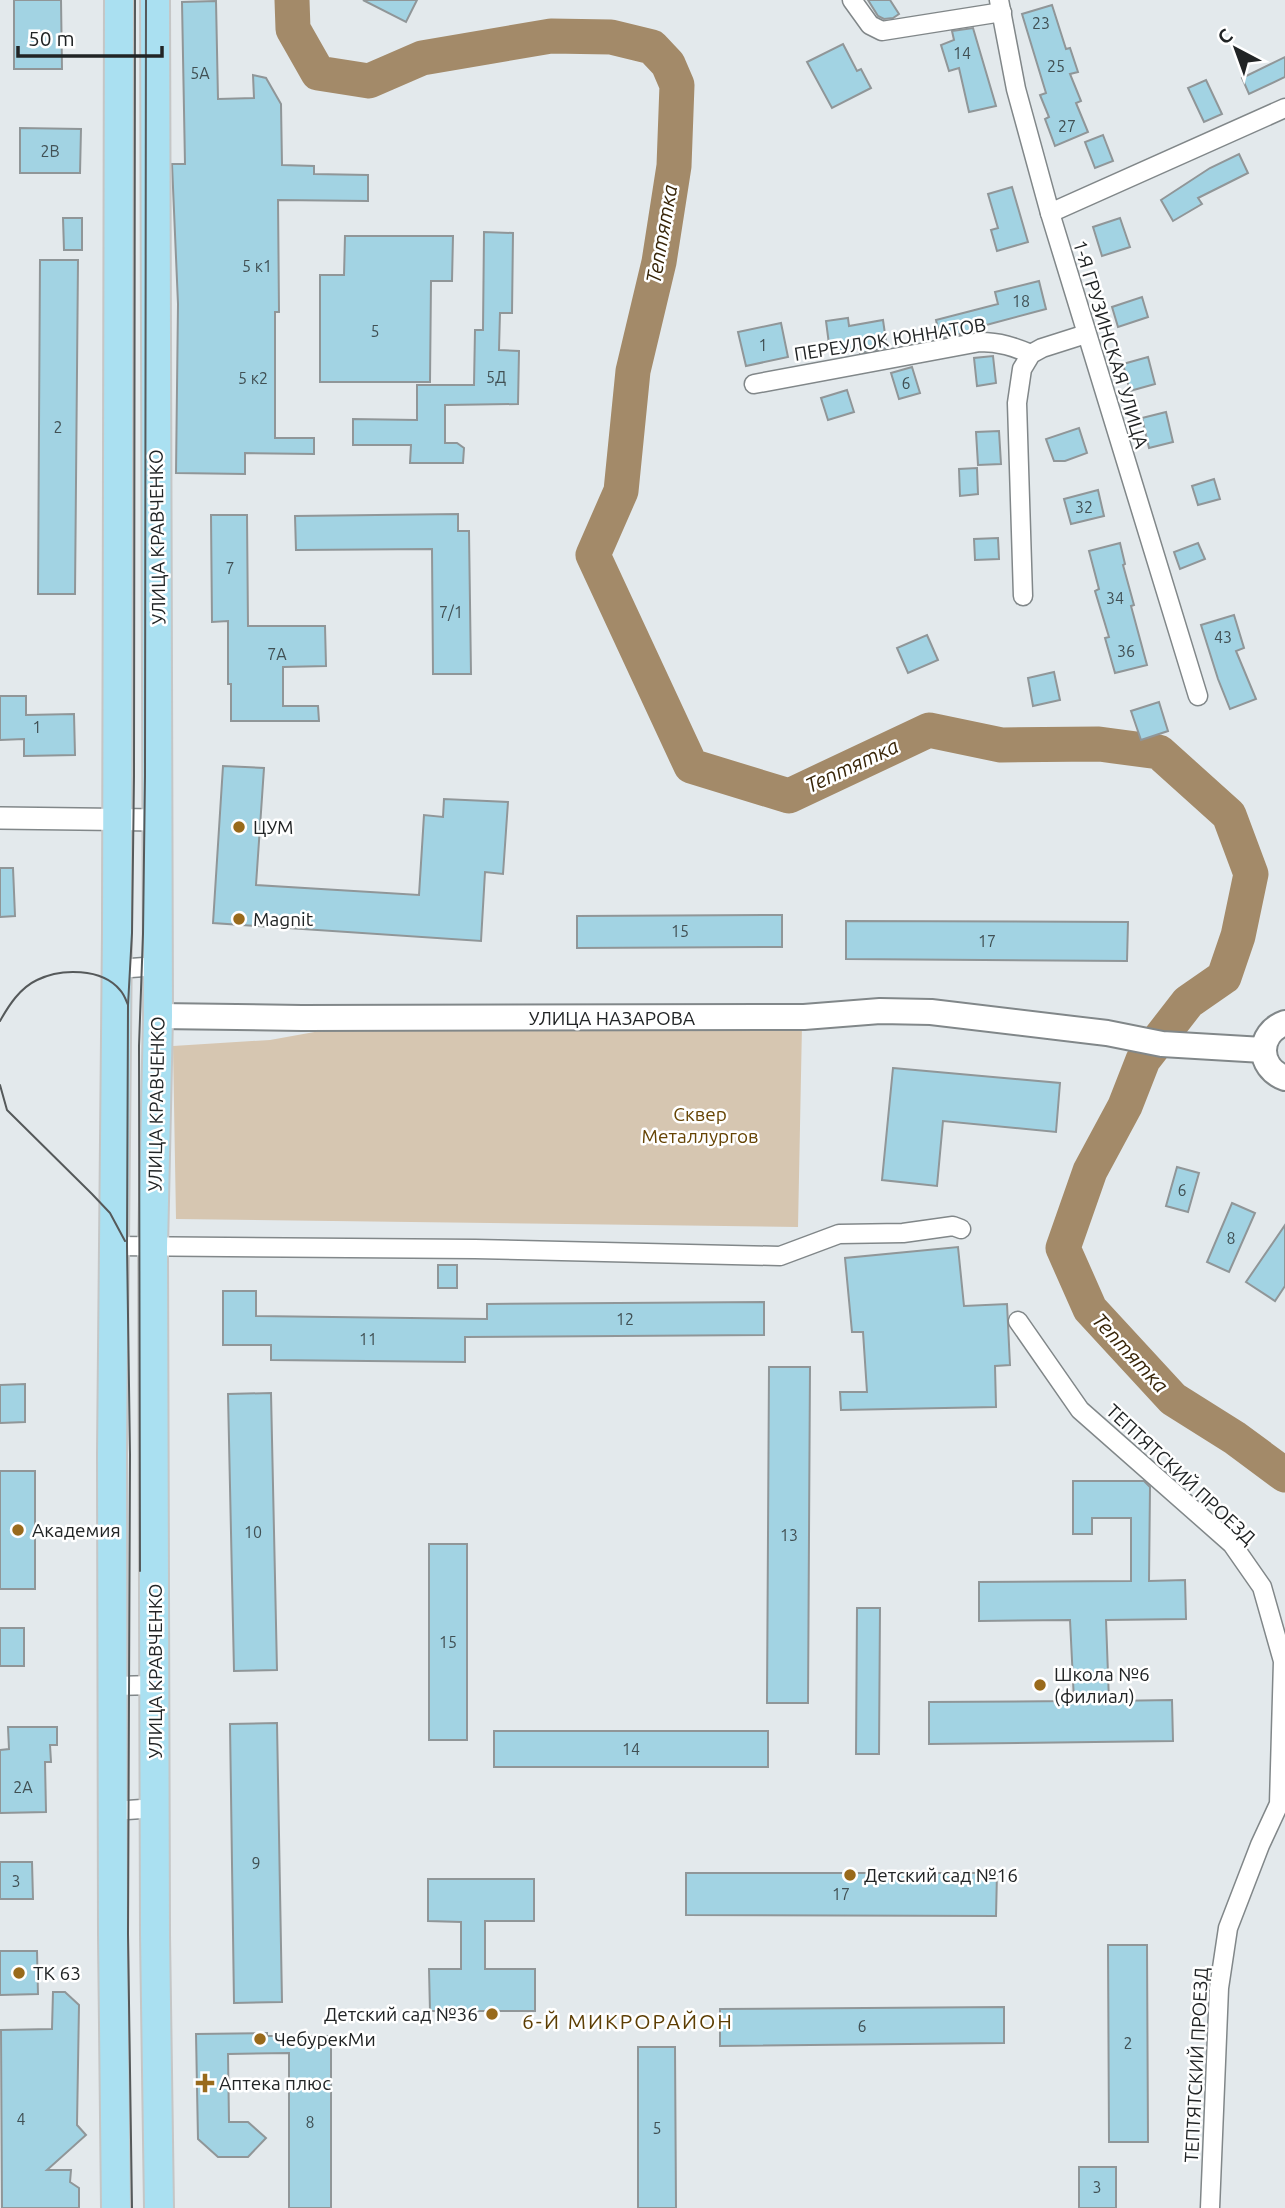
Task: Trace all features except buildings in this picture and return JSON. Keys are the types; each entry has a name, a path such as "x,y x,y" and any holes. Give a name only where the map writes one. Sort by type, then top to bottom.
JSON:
{"main road":[{"name":"УЛИЦА КРАВЧЕНКО","path":"116,2208 113,1246 117,969 119,0"},
{"name":"УЛИЦА КРАВЧЕНКО","path":"155,0 159,1016 153,1247 155,1935 159,2208"},
{"path":"117,933 158,933"},
{"name":"УЛИЦА НАЗАРОВА","path":"116,1015 302,1018 791,1017 893,1011 931,1012 1107,1033 1162,1044 1263,1050"},
{"path":"1285,1023 1268,1035 1263,1050 1265,1062 1275,1074 1285,1078"}],"street":[{"path":"852,0 870,25 882,31 1000,6"},
{"name":"1-Я ГРУЗИНСКАЯ УЛИЦА","path":"1000,6 1016,89 1050,213 1198,696"},
{"path":"1050,213 1285,108"},
{"path":"1023,596 1017,395 1022,369 1031,354 1086,334"},
{"name":"ПЕРЕУЛОК ЮННАТОВ","path":"754,384 980,342 1007,344 1031,354"},
{"path":"0,818 158,820"},
{"path":"117,969 158,966"},
{"path":"113,1246 475,1249 780,1256 839,1234 903,1233 953,1226 961,1229"},
{"name":"ТЕПТЯТСКИЙ ПРОЕЗД","path":"1018,1321 1080,1410 1232,1544 1262,1587 1283,1661 1279,1804 1228,1928 1219,1988 1210,2208"},
{"path":"113,1686 156,1685"},
{"path":"113,1811 156,1808"}],"green space":[{"name":"Сквер Металлургов","path":"802,1025 798,1227 176,1219 173,1046 270,1040 320,1031"}],"waterway":[{"name":"Тептятка","path":"292,0 293,29 318,73 369,81 422,58 551,36 611,37 652,47 668,64 677,85 674,166 659,262 633,371 621,491 593,555 691,766 789,796 929,730 1001,745 1099,744 1159,752 1229,815 1251,874 1238,936 1224,977 1188,1002 1143,1060 1125,1106 1090,1171 1063,1248 1090,1309 1173,1399 1235,1438 1285,1475"}],"tram line":[{"path":"132,2208 128,1934 130,1454 127,1246 128,1005 132,933 134,776 135,0"},
{"path":"140,1571 139,1046 145,776 146,0"},
{"path":"0,1021 20,992 37,980 58,973 81,972 103,977 120,990 128,1005"},
{"path":"0,1085 7,1110 110,1213 125,1241"}],"place":[{"name":"ЦУМ","path":"239,827"},
{"name":"Magnit","path":"239,919"},
{"name":"Академия","path":"18,1530"},
{"name":"Школа №6 (филиал)","path":"1040,1685"},
{"name":"Детский сад №16","path":"850,1875"},
{"name":"ТК 63","path":"19,1973"},
{"name":"Детский сад №36","path":"492,2014"},
{"name":"ЧебурекМи","path":"260,2039"},
{"name":"Аптека плюс","path":"205,2083"}],"district":[{"name":"6-Й МИКРОРАЙОН","path":"628,2022"}]}
